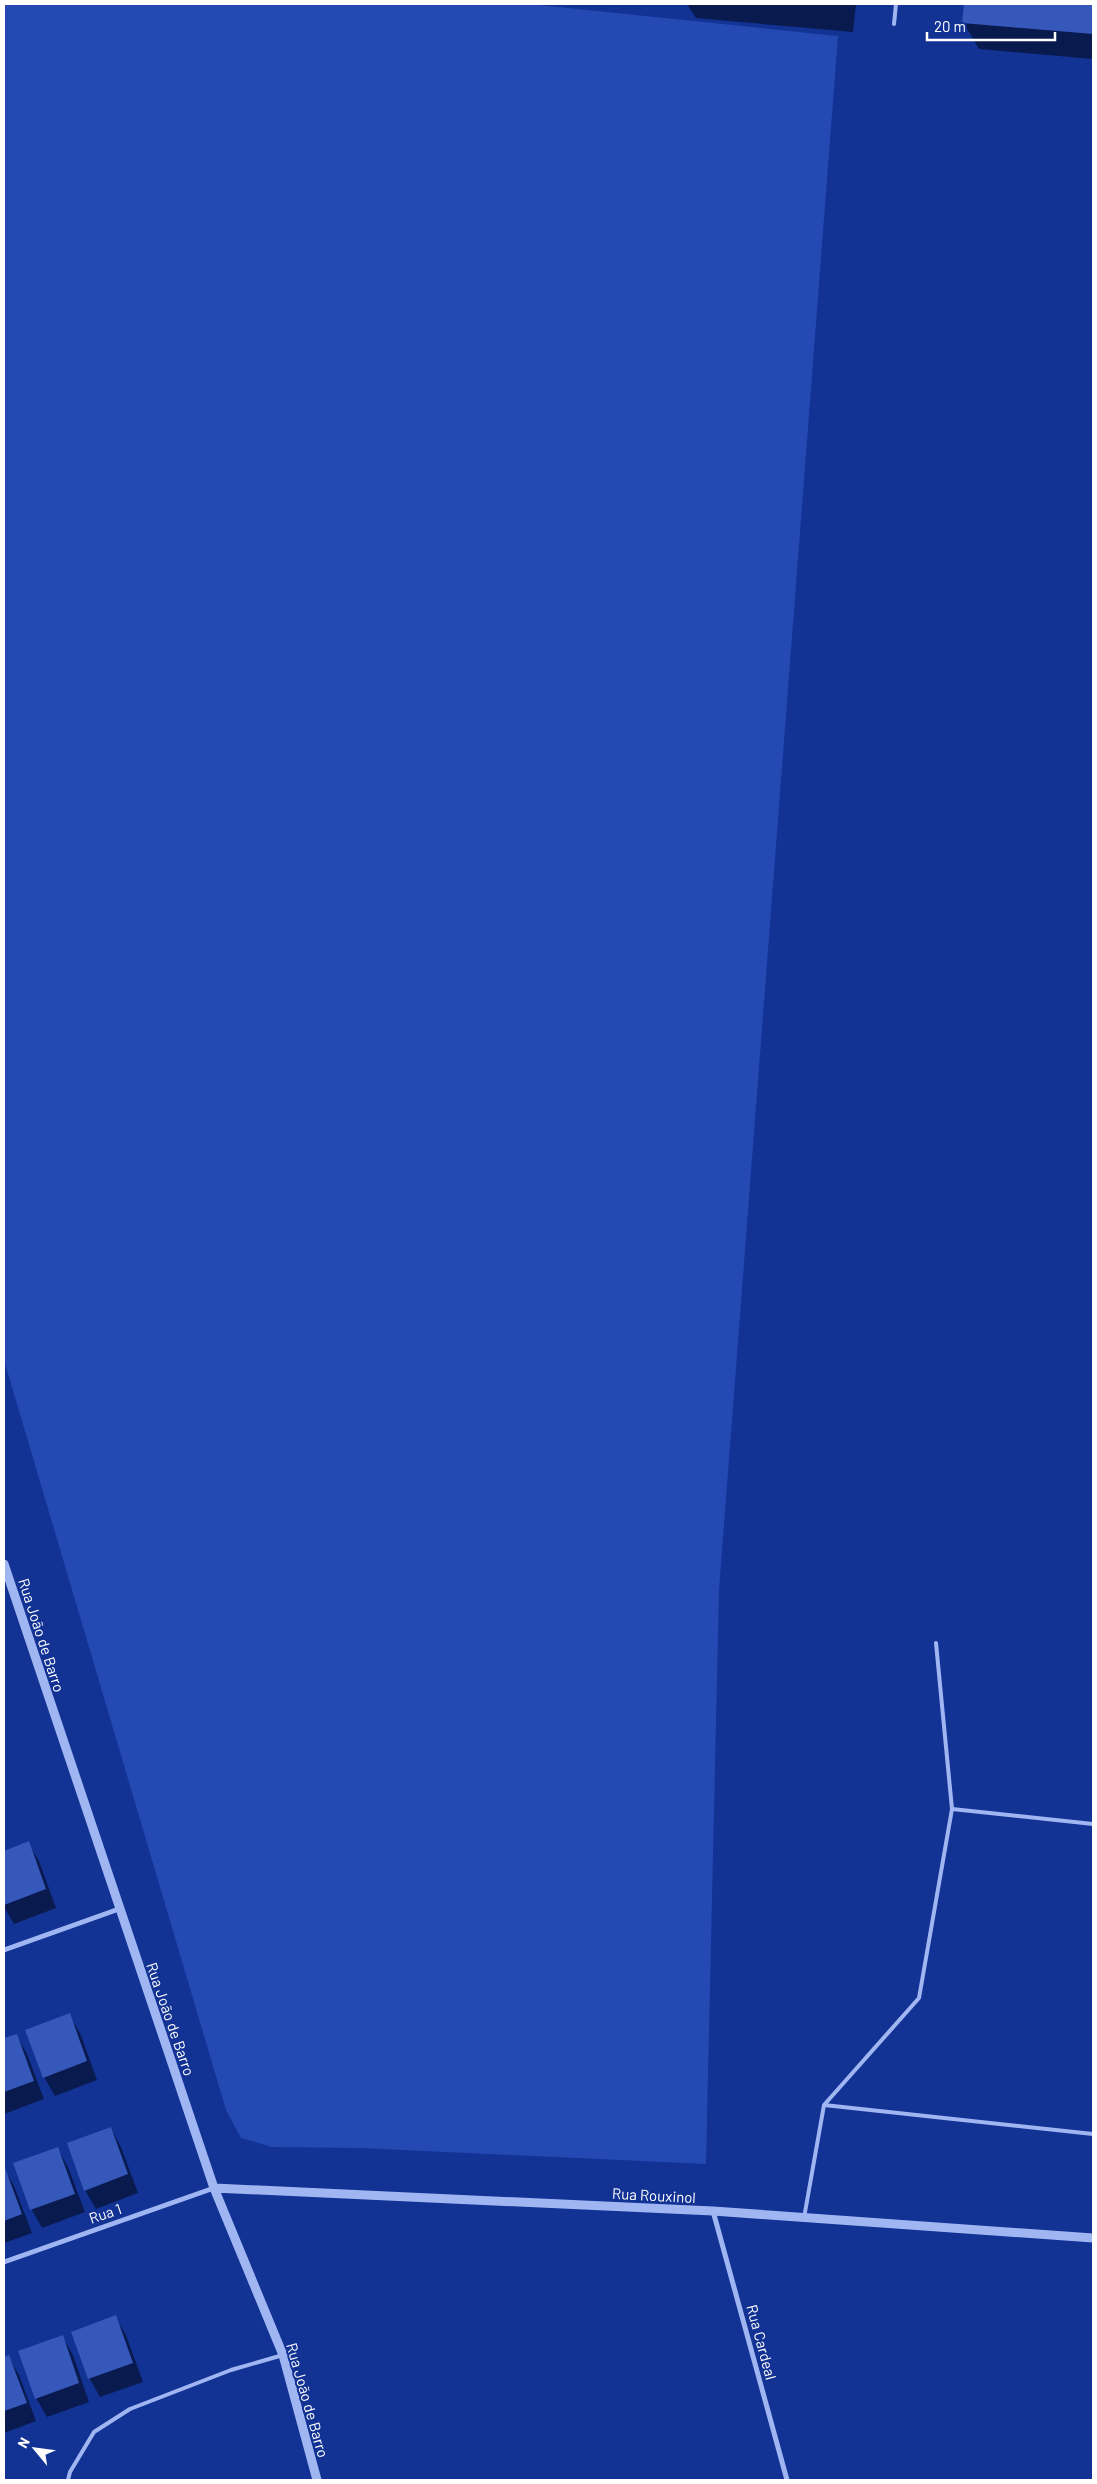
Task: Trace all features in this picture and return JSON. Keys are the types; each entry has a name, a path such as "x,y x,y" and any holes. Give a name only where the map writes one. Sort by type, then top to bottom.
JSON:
{"street":[{"name":"Rua João de Barro","path":"4,1564 214,2188 283,2355 317,2480"},
{"path":"4,1950 119,1909"},
{"name":"Rua Rouxinol","path":"214,2188 713,2211 1093,2238"},
{"name":"Rua 1","path":"4,2262 214,2188"},
{"name":"Rua Cardeal","path":"713,2211 787,2480"}],"lane":[{"path":"894,24 896,4"},
{"path":"804,2218 824,2104 919,1998 952,1809 936,1643"},
{"path":"952,1809 1093,1824"},
{"path":"824,2104 1093,2134"},
{"path":"68,2480 70,2472 94,2432 130,2409 231,2370 283,2355"}],"shaded area":[{"path":"4,4 529,4 838,36 719,1590 706,2164 360,2148 272,2147 241,2138 226,2110 4,1360"}],"building":[{"path":"964,4 1093,4 1093,34 962,23"},
{"path":"29,1841 46,1889 4,1905 4,1851"},
{"path":"70,2013 87,2061 43,2078 25,2030"},
{"path":"17,2034 34,2081 4,2092 4,2038"},
{"path":"111,2127 128,2174 84,2191 67,2143"},
{"path":"58,2147 75,2194 30,2210 13,2163"},
{"path":"4,2165 22,2214 4,2221"},
{"path":"116,2315 133,2363 88,2379 71,2332"},
{"path":"63,2335 79,2383 35,2399 18,2351"},
{"path":"9,2355 27,2403 4,2411 4,2357"}]}
